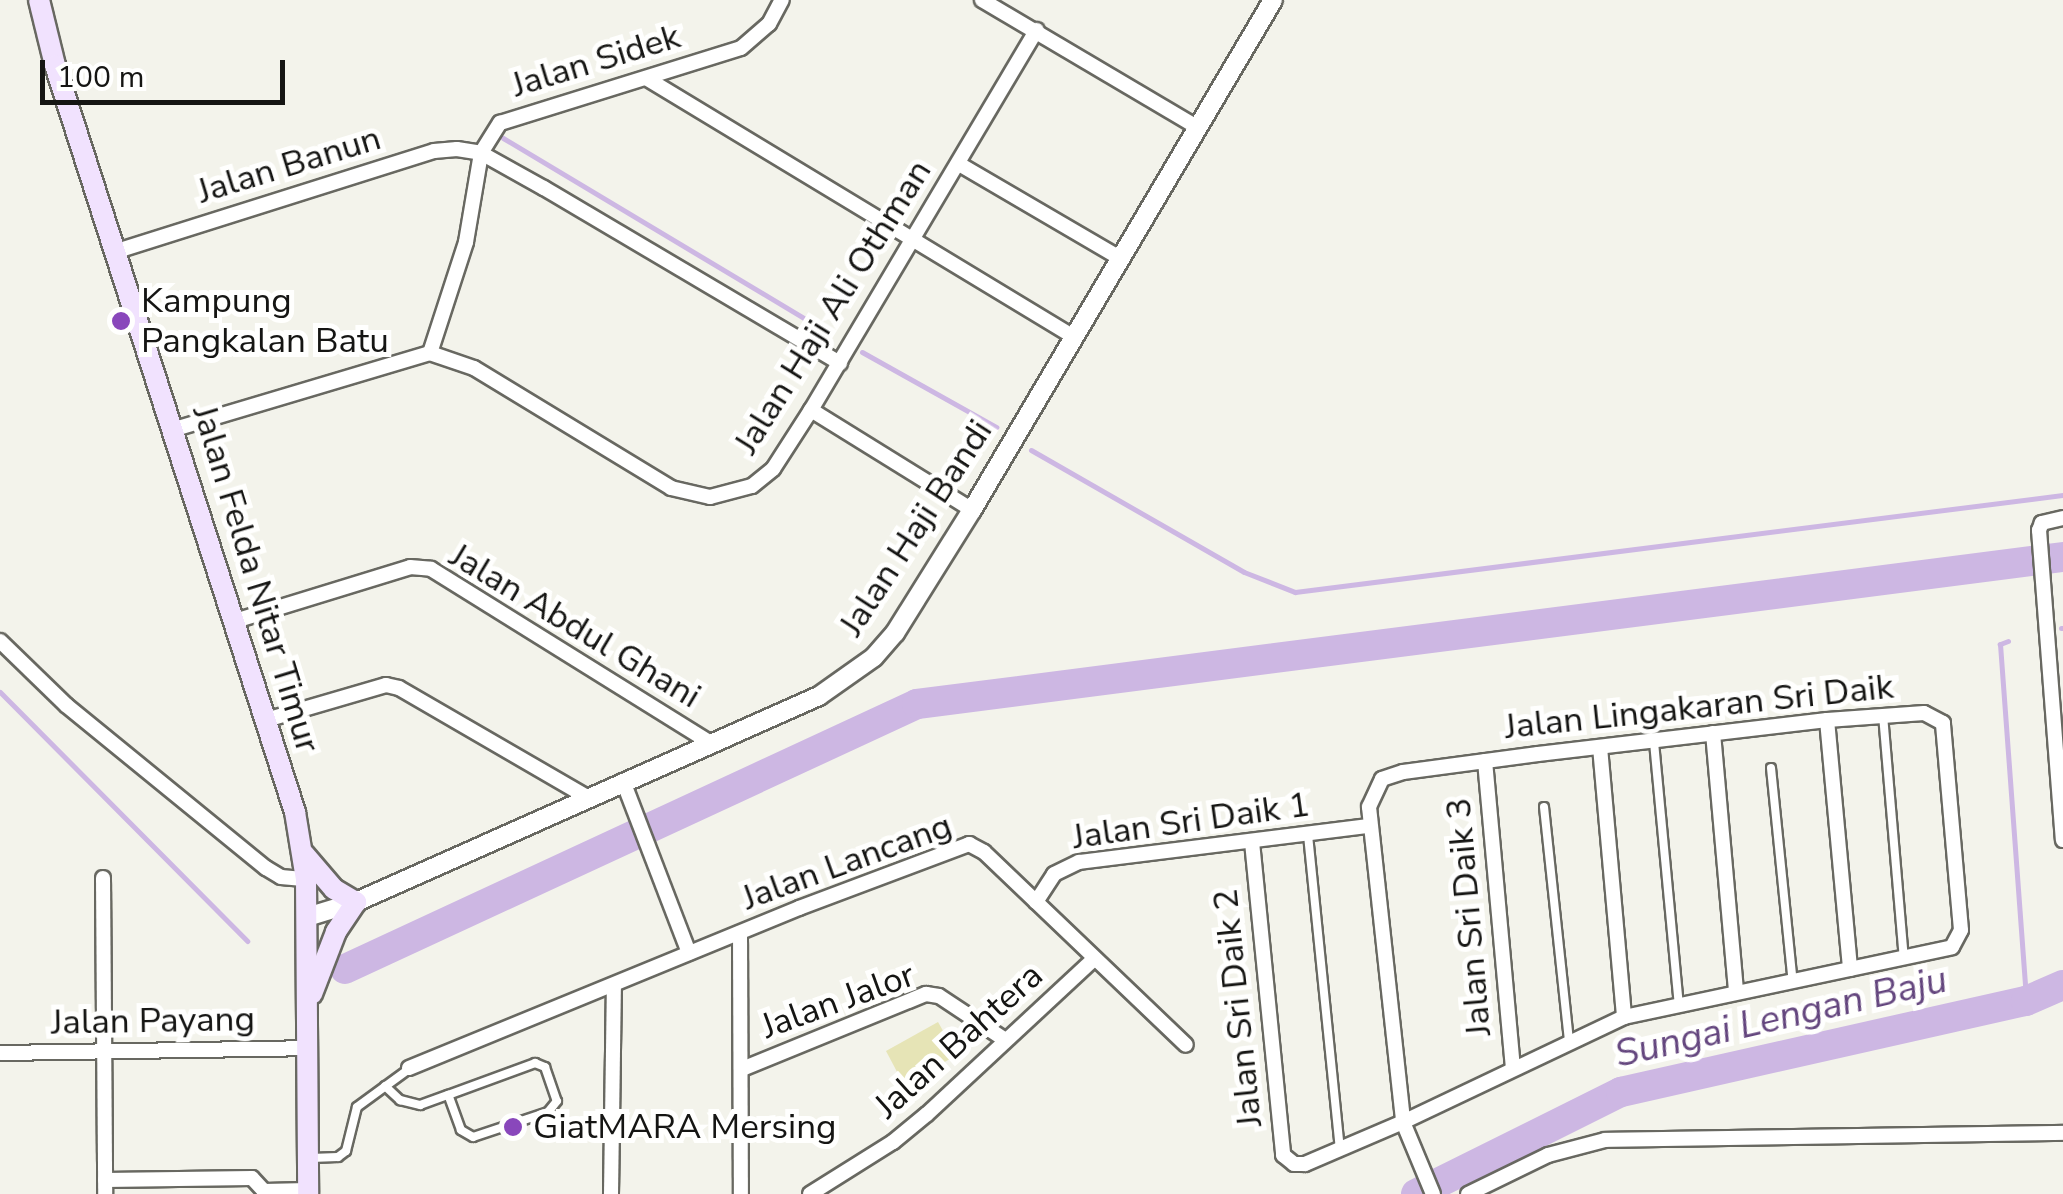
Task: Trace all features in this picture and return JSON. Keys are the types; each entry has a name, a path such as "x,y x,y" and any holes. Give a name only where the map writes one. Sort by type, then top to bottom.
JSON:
{"main road":[{"name":"Jalan Felda Nitar Timur","path":"39,0 55,65 175,429 304,854 308,1192"},
{"path":"304,854 334,889 356,902 336,932 307,1010"}],"street":[{"name":"Jalan Sidek","path":"481,153 500,122 516,114 741,48 769,24 782,0"},
{"path":"982,0 1197,127"},
{"name":"Jalan Haji Bandi","path":"307,918 356,902 819,696 858,672 895,633 972,510 1273,0"},
{"name":"Jalan Haji Ali Othman","path":"430,353 474,368 650,476 691,495 731,495 752,486 773,469 811,410 1037,30"},
{"path":"646,78 1074,337"},
{"name":"Jalan Banun","path":"117,251 434,151 481,153"},
{"path":"175,429 430,353 466,242 481,153 840,363"},
{"path":"959,164 1120,258"},
{"path":"811,410 972,510"},
{"path":"2063,518 2042,524 2038,530 2063,840"},
{"name":"Jalan Abdul Ghani","path":"235,621 410,568 431,569 710,743"},
{"path":"0,641 66,705 266,868 280,877 306,879"},
{"path":"266,720 386,685 400,688 587,797"},
{"name":"Jalan Lingakaran Sri Daik","path":"1370,826 1369,807 1376,786 1404,772 1883,715 1932,714 1939,717 1944,734 1962,930 1952,946 1904,960 1624,1016 1403,1122"},
{"path":"1827,720 1850,969"},
{"path":"1713,733 1736,992"},
{"path":"1600,747 1624,1016"},
{"name":"Jalan Sri Daik 3","path":"1485,761 1513,1068"},
{"path":"624,781 689,953"},
{"path":"1370,826 1403,1122 1433,1194"},
{"name":"Jalan Sri Daik 1","path":"1036,902 1065,866 1370,826"},
{"name":"Jalan Sri Daik 2","path":"1252,842 1283,1154 1294,1164 1304,1164 1403,1122"},
{"name":"Jalan Lancang","path":"409,1068 962,845 984,852 1186,1044"},
{"path":"102,878 105,1187 252,1178 264,1193 308,1192"},
{"path":"740,933 742,1194"},
{"name":"Jalan Bahtera","path":"810,1194 893,1142 1094,959"},
{"path":"611,1194 614,986"},
{"name":"Jalan Jalor","path":"742,1069 926,994 945,999 1004,1039"},
{"name":"Jalan Payang","path":"0,1053 307,1048"},
{"path":"1468,1194 1548,1156 1604,1140 2063,1133"}],"lane":[{"path":"1883,715 1904,960"},
{"path":"1654,740 1680,1006"},
{"path":"1770,768 1793,983"},
{"path":"1544,807 1570,1042"},
{"path":"1308,834 1340,1149"},
{"path":"386,1086 410,1104 535,1064 546,1068 557,1101 548,1112 473,1137 461,1130 448,1094"},
{"path":"307,1158 338,1156 346,1151 357,1107 409,1068"}],"shaded area":[{"path":"938,1022 957,1055 904,1085 886,1051"}],"waterway":[{"path":"503,138 826,331"},
{"path":"862,352 996,427"},
{"path":"1031,450 1244,572 1295,592 2063,495"},
{"path":"345,969 917,704 2063,557"},
{"path":"2008,641 2000,644 2026,1001"},
{"path":"0,692 247,941"},
{"name":"Sungai Lengan Baju","path":"1416,1194 1621,1092 2026,1001 2063,985"}],"place":[{"name":"Kampung Pangkalan Batu","path":"121,321"},
{"name":"GiatMARA Mersing","path":"513,1127"}]}
